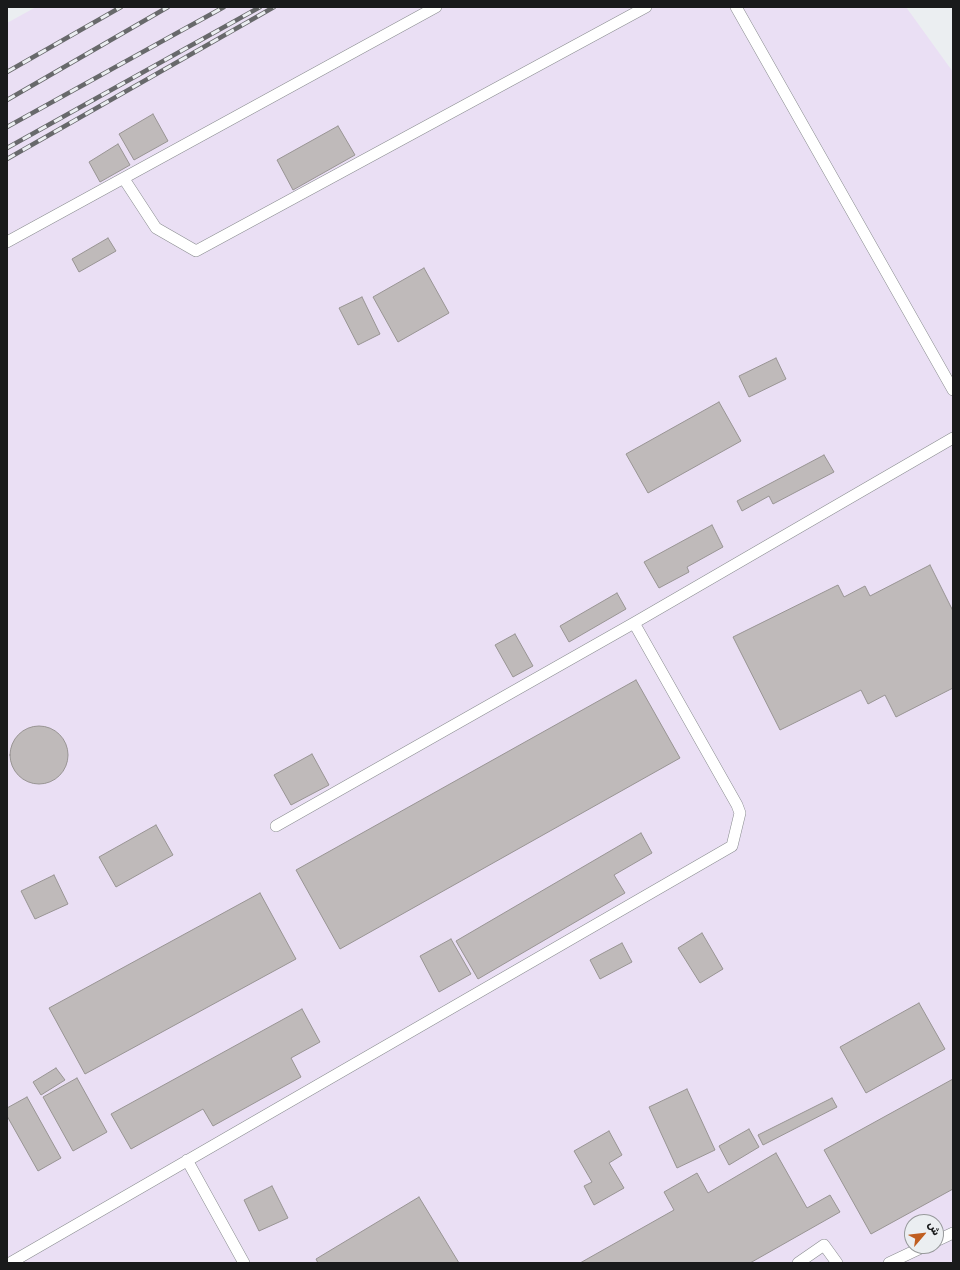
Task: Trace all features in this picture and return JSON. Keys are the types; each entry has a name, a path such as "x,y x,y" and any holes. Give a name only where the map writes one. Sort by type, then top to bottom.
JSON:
{"lane":[{"path":"7,242 436,7"},
{"path":"124,179 156,228 196,251 646,7"},
{"path":"736,7 953,390"},
{"path":"276,826 634,623 953,438"},
{"path":"10,1263 732,846 740,812 737,805 634,623"},
{"path":"187,1160 244,1263"},
{"path":"798,1263 824,1245 837,1263"},
{"path":"890,1263 909,1254"}],"shaded area":[{"path":"36,7 906,7 953,72 953,1263 7,1263 7,23"}],"building":[{"path":"153,114 168,141 134,160 119,134"},
{"path":"338,126 355,155 293,190 277,160"},
{"path":"118,144 130,165 100,182 89,162"},
{"path":"108,238 116,251 79,272 72,259"},
{"path":"424,268 449,313 398,342 373,297"},
{"path":"362,297 380,334 358,345 339,308"},
{"path":"776,358 786,379 749,397 739,376"},
{"path":"719,402 741,441 648,493 626,454"},
{"path":"824,455 834,472 773,504 769,496 742,511 737,501"},
{"path":"712,525 723,547 687,567 689,572 659,588 644,562"},
{"path":"930,565 953,611 953,688 896,717 885,695 868,704 861,690 780,730 733,637 838,585 844,597 865,586 870,596"},
{"path":"617,593 626,609 569,642 560,626"},
{"path":"515,634 533,666 513,677 495,645"},
{"path":"636,680 680,758 340,949 296,870"},
{"path":"33,726 45,726 60,734 68,749 68,761 60,776 45,784 33,784 18,776 10,761 10,749 18,734"},
{"path":"312,754 329,785 291,805 274,775"},
{"path":"156,825 173,855 116,887 99,857"},
{"path":"641,833 652,853 614,875 625,893 478,979 456,941"},
{"path":"54,875 68,904 35,919 21,891"},
{"path":"260,893 296,959 85,1074 49,1008"},
{"path":"702,933 723,969 700,983 678,948"},
{"path":"451,939 471,974 439,992 420,956"},
{"path":"622,943 632,962 600,979 590,960"},
{"path":"919,1003 945,1049 866,1093 840,1047"},
{"path":"302,1009 320,1042 291,1058 301,1077 213,1126 203,1109 131,1149 111,1114"},
{"path":"56,1068 65,1080 41,1095 33,1082"},
{"path":"77,1078 107,1132 73,1151 43,1097"},
{"path":"953,1079 953,1189 907,1214 904,1214 904,1216 871,1234 824,1150"},
{"path":"687,1089 715,1150 677,1168 649,1107"},
{"path":"27,1097 61,1158 38,1171 7,1116 7,1108"},
{"path":"832,1098 837,1107 763,1145 758,1135"},
{"path":"749,1129 759,1147 729,1165 719,1146"},
{"path":"609,1131 622,1155 609,1163 624,1188 594,1205 584,1186 592,1182 574,1151"},
{"path":"776,1153 807,1208 830,1195 840,1212 750,1263 580,1263 674,1210 664,1192 697,1173 708,1193"},
{"path":"272,1186 288,1218 259,1231 244,1200"},
{"path":"419,1197 459,1263 318,1263 316,1259"}],"railway":[{"path":"7,72 121,7"},
{"path":"7,100 168,7"},
{"path":"7,127 224,7"},
{"path":"7,148 260,7"},
{"path":"7,159 274,7"}]}
